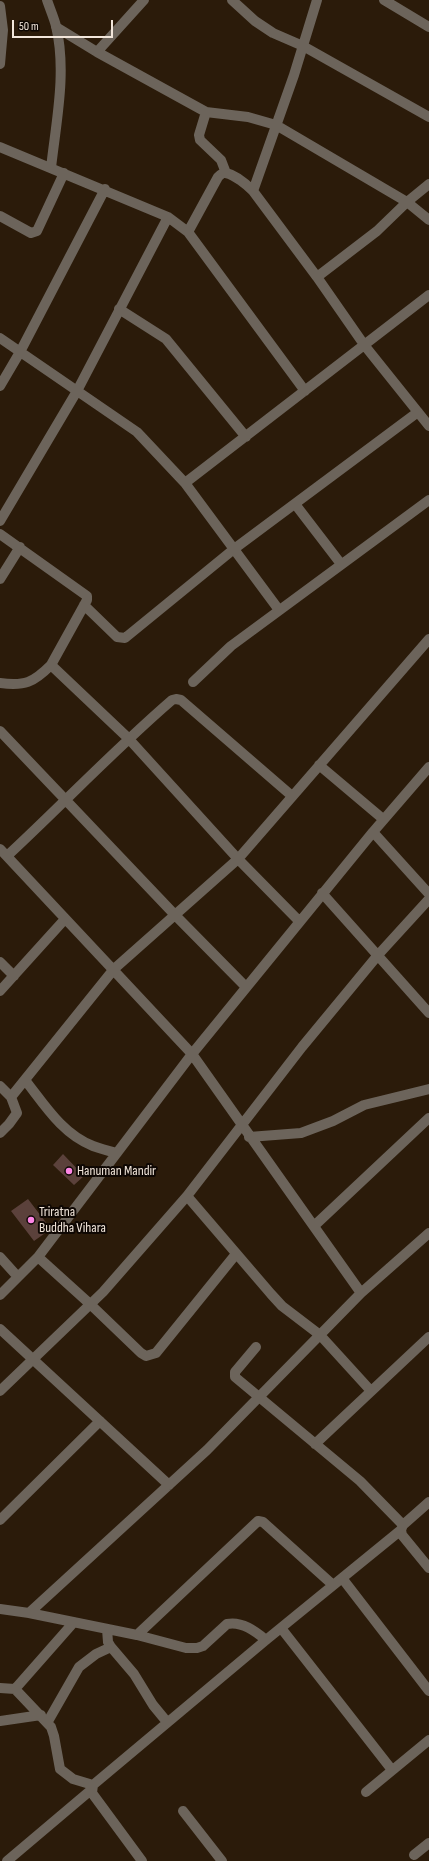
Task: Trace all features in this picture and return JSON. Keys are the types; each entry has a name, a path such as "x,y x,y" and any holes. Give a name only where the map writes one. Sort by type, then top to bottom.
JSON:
{"street":[{"path":"47,0 56,27 60,78 51,168"},
{"path":"97,52 144,0"},
{"path":"232,0 256,22 273,34 303,46 429,117"},
{"path":"253,191 303,46 317,0"},
{"path":"384,0 429,27"},
{"path":"0,6 3,30 0,64"},
{"path":"56,27 97,52 206,112 248,117 276,125 407,202 429,220"},
{"path":"206,112 199,135 200,140 221,160 226,173 253,191 317,277 365,346 429,426"},
{"path":"0,147 105,189 168,217 188,232 305,391"},
{"path":"0,216 31,234 37,231 64,173"},
{"path":"188,232 218,177 222,173 226,173"},
{"path":"317,277 377,231 407,202 429,184"},
{"path":"0,386 20,352 105,189"},
{"path":"0,521 77,392 168,217"},
{"path":"185,483 365,346 429,295"},
{"path":"120,309 166,339 246,437"},
{"path":"0,338 137,432 185,483 279,610"},
{"path":"84,605 117,637 125,638 234,549 418,412"},
{"path":"193,682 231,646 429,500"},
{"path":"295,504 341,564"},
{"path":"0,534 87,596 84,605 51,666 33,681 25,684 0,683"},
{"path":"0,579 20,547"},
{"path":"11,1097 114,969 238,859 429,638"},
{"path":"51,666 128,738 238,859 299,922"},
{"path":"7,856 66,801 128,738 172,700 176,699 181,700 292,796"},
{"path":"0,732 246,987"},
{"path":"319,765 383,819"},
{"path":"0,1295 38,1257 192,1054 322,893 429,766"},
{"path":"373,832 429,894"},
{"path":"0,849 192,1054 241,1126 361,1293"},
{"path":"322,893 429,1013"},
{"path":"0,1391 90,1304 187,1196 302,1047 378,955 429,899"},
{"path":"0,991 65,919"},
{"path":"0,962 14,976"},
{"path":"25,1080 58,1122 74,1136 93,1146 117,1152"},
{"path":"0,1086 11,1097 17,1112 12,1121 0,1133"},
{"path":"249,1137 301,1133 333,1121 364,1106 429,1089"},
{"path":"314,1226 429,1118"},
{"path":"187,1196 282,1306 320,1336 371,1391"},
{"path":"29,1613 207,1450 361,1293 429,1232"},
{"path":"38,1257 141,1353 151,1356 156,1353 236,1254"},
{"path":"0,1257 18,1276"},
{"path":"0,1329 32,1360 170,1484"},
{"path":"315,1444 429,1337"},
{"path":"256,1347 234,1375 258,1398 370,1489 402,1528 402,1534 429,1568"},
{"path":"0,1520 100,1421"},
{"path":"7,1861 167,1722 402,1528 429,1502"},
{"path":"136,1635 253,1524 258,1521 263,1522 333,1585"},
{"path":"342,1578 429,1692"},
{"path":"0,1609 74,1622 136,1635 186,1648 203,1646 227,1624 231,1623 252,1629 266,1640"},
{"path":"15,1689 74,1622"},
{"path":"281,1628 392,1770"},
{"path":"107,1629 108,1642 111,1648 134,1674 152,1705 167,1722"},
{"path":"44,1719 79,1667 88,1659 111,1648"},
{"path":"0,1688 15,1689 44,1719 54,1736 60,1769 73,1779 92,1788"},
{"path":"0,1721 44,1719"},
{"path":"366,1792 429,1740"},
{"path":"92,1788 92,1794 142,1861"},
{"path":"183,1811 222,1861"},
{"path":"414,1855 429,1843"}],"building":[{"name":"Hanuman Mandir","path":"63,1154 84,1176 74,1185 53,1165"},
{"name":"Triratna Buddha Vihara","path":"28,1199 51,1229 34,1241 11,1211"}],"place":[{"name":"Hanuman Mandir","path":"69,1171"},
{"name":"Triratna Buddha Vihara","path":"31,1220"}]}
